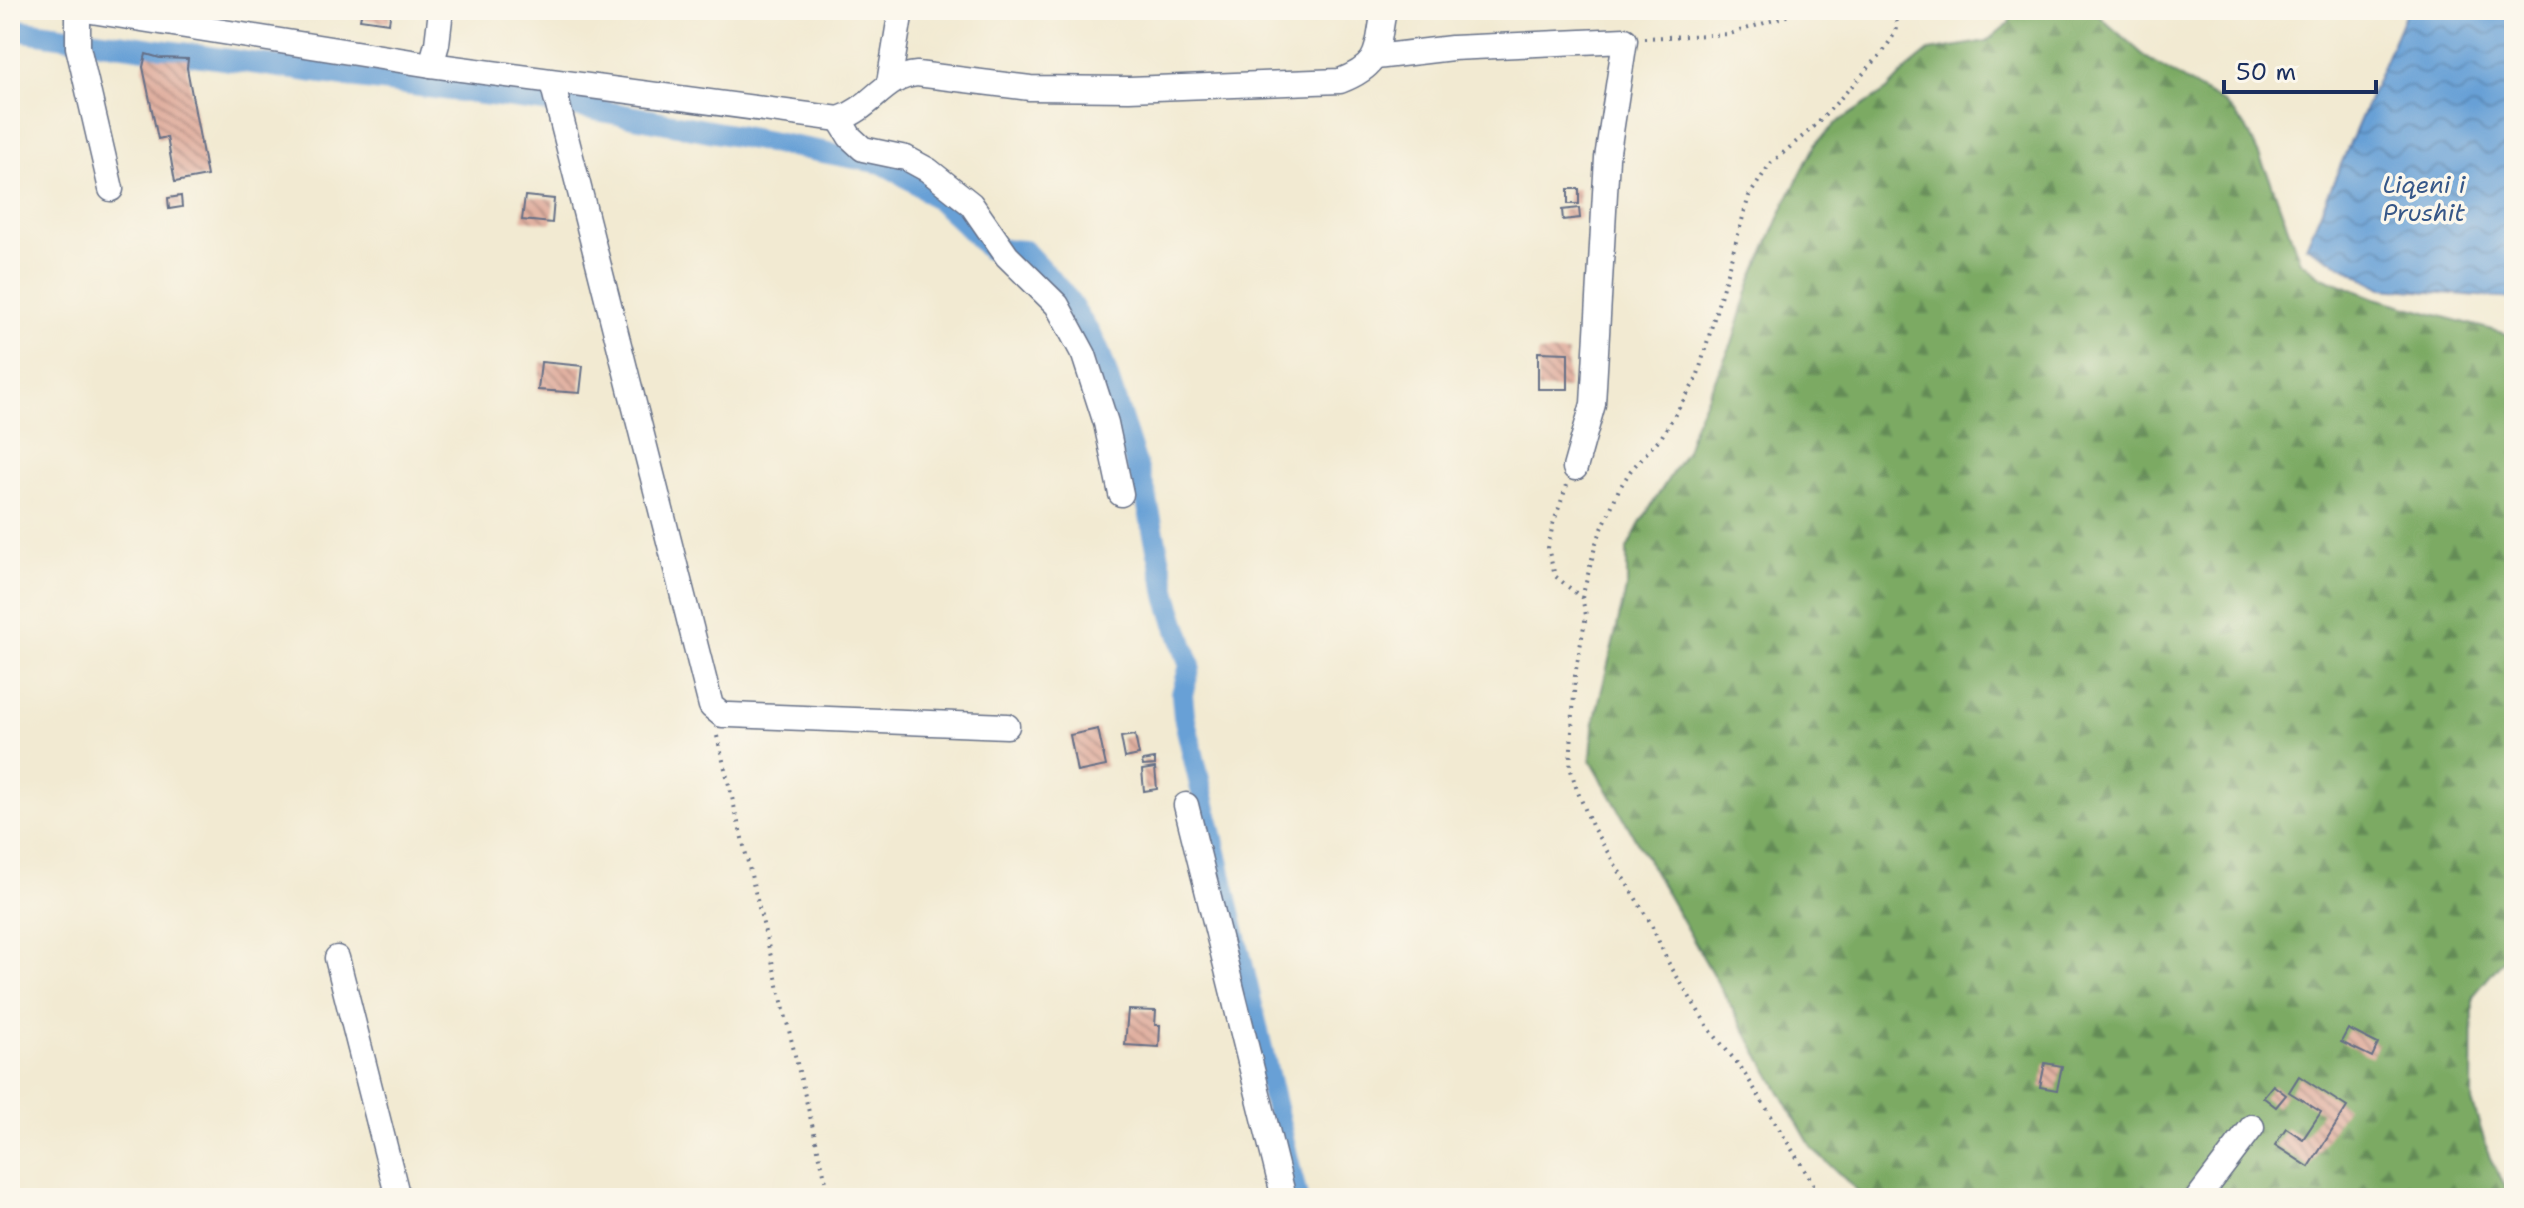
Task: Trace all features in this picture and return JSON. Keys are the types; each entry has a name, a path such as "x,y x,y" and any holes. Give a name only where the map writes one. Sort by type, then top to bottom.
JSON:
{"street":[{"path":"431,65 441,10"},
{"path":"889,83 901,10"},
{"path":"111,189 80,24 431,65 839,119 865,107 889,83 904,75 917,74 1030,88 1129,89 1340,81 1369,67 1376,57 1384,10"},
{"path":"1376,57 1452,48 1625,40 1607,158 1593,404 1575,468"},
{"path":"552,82 711,706 722,715 1007,726"},
{"path":"839,119 850,137 863,149 906,158 928,170 971,204 1007,256 1057,305 1084,355 1106,423 1121,494"},
{"path":"1186,805 1284,1198"},
{"path":"337,958 398,1198"},
{"path":"2198,1198 2252,1127"}],"path":[{"path":"1625,40 1679,34 1730,34 1805,10"},
{"path":"1822,1198 1742,1069 1710,1030 1674,972 1650,922 1618,874 1584,810 1570,767 1575,675 1586,615 1582,598 1596,543 1619,489 1631,470 1662,436 1697,378 1749,196 1770,164 1816,125 1883,52 1895,33 1897,23 1894,10"},
{"path":"1986,10 1993,15"},
{"path":"1575,468 1553,524 1548,548 1555,576 1582,598"},
{"path":"711,706 830,1198"}],"green space":[{"path":"2013,10 2092,10 2147,58 2225,104 2246,127 2271,181 2300,261 2322,277 2375,298 2514,336 2514,947 2473,996 2472,1101 2490,1158 2512,1198 1865,1198 1812,1148 1591,761 1593,727 1627,585 1627,549 1686,451 1694,425 1733,341 1751,282 1815,145 1835,124 1887,90 1929,51 1987,41 2009,23"}],"water":[{"name":"Liqeni i Prushit","path":"2407,10 2514,10 2514,299 2382,288 2306,246"}],"building":[{"path":"362,10 391,10 389,23 360,19"},
{"path":"146,54 188,59 187,68 207,176 175,182 167,137 158,139 143,67"},
{"path":"1568,189 1579,189 1579,204 1568,204"},
{"path":"181,196 182,207 169,209 168,198"},
{"path":"525,196 554,199 552,223 522,220"},
{"path":"1579,208 1580,218 1563,220 1562,210"},
{"path":"1538,352 1568,353 1568,389 1538,389"},
{"path":"541,362 583,366 580,393 538,390"},
{"path":"1098,729 1106,766 1077,772 1070,735"},
{"path":"1135,735 1139,755 1125,758 1121,737"},
{"path":"1155,759 1155,765 1143,766 1142,761"},
{"path":"1155,768 1157,789 1144,791 1142,770"},
{"path":"1128,1010 1156,1011 1155,1025 1160,1025 1159,1047 1125,1045"},
{"path":"2348,1029 2378,1044 2372,1057 2341,1042"},
{"path":"2045,1063 2062,1066 2057,1090 2040,1087"},
{"path":"2299,1076 2347,1107 2309,1167 2275,1145 2286,1128 2303,1139 2321,1112 2289,1092"},
{"path":"2273,1085 2286,1095 2276,1107 2263,1097"}],"waterway":[{"path":"10,29 575,106 882,163 940,201 989,249 1024,251 1064,294 1094,341 1145,492 1168,599 1190,666 1182,694 1184,716 1297,1198"}]}
